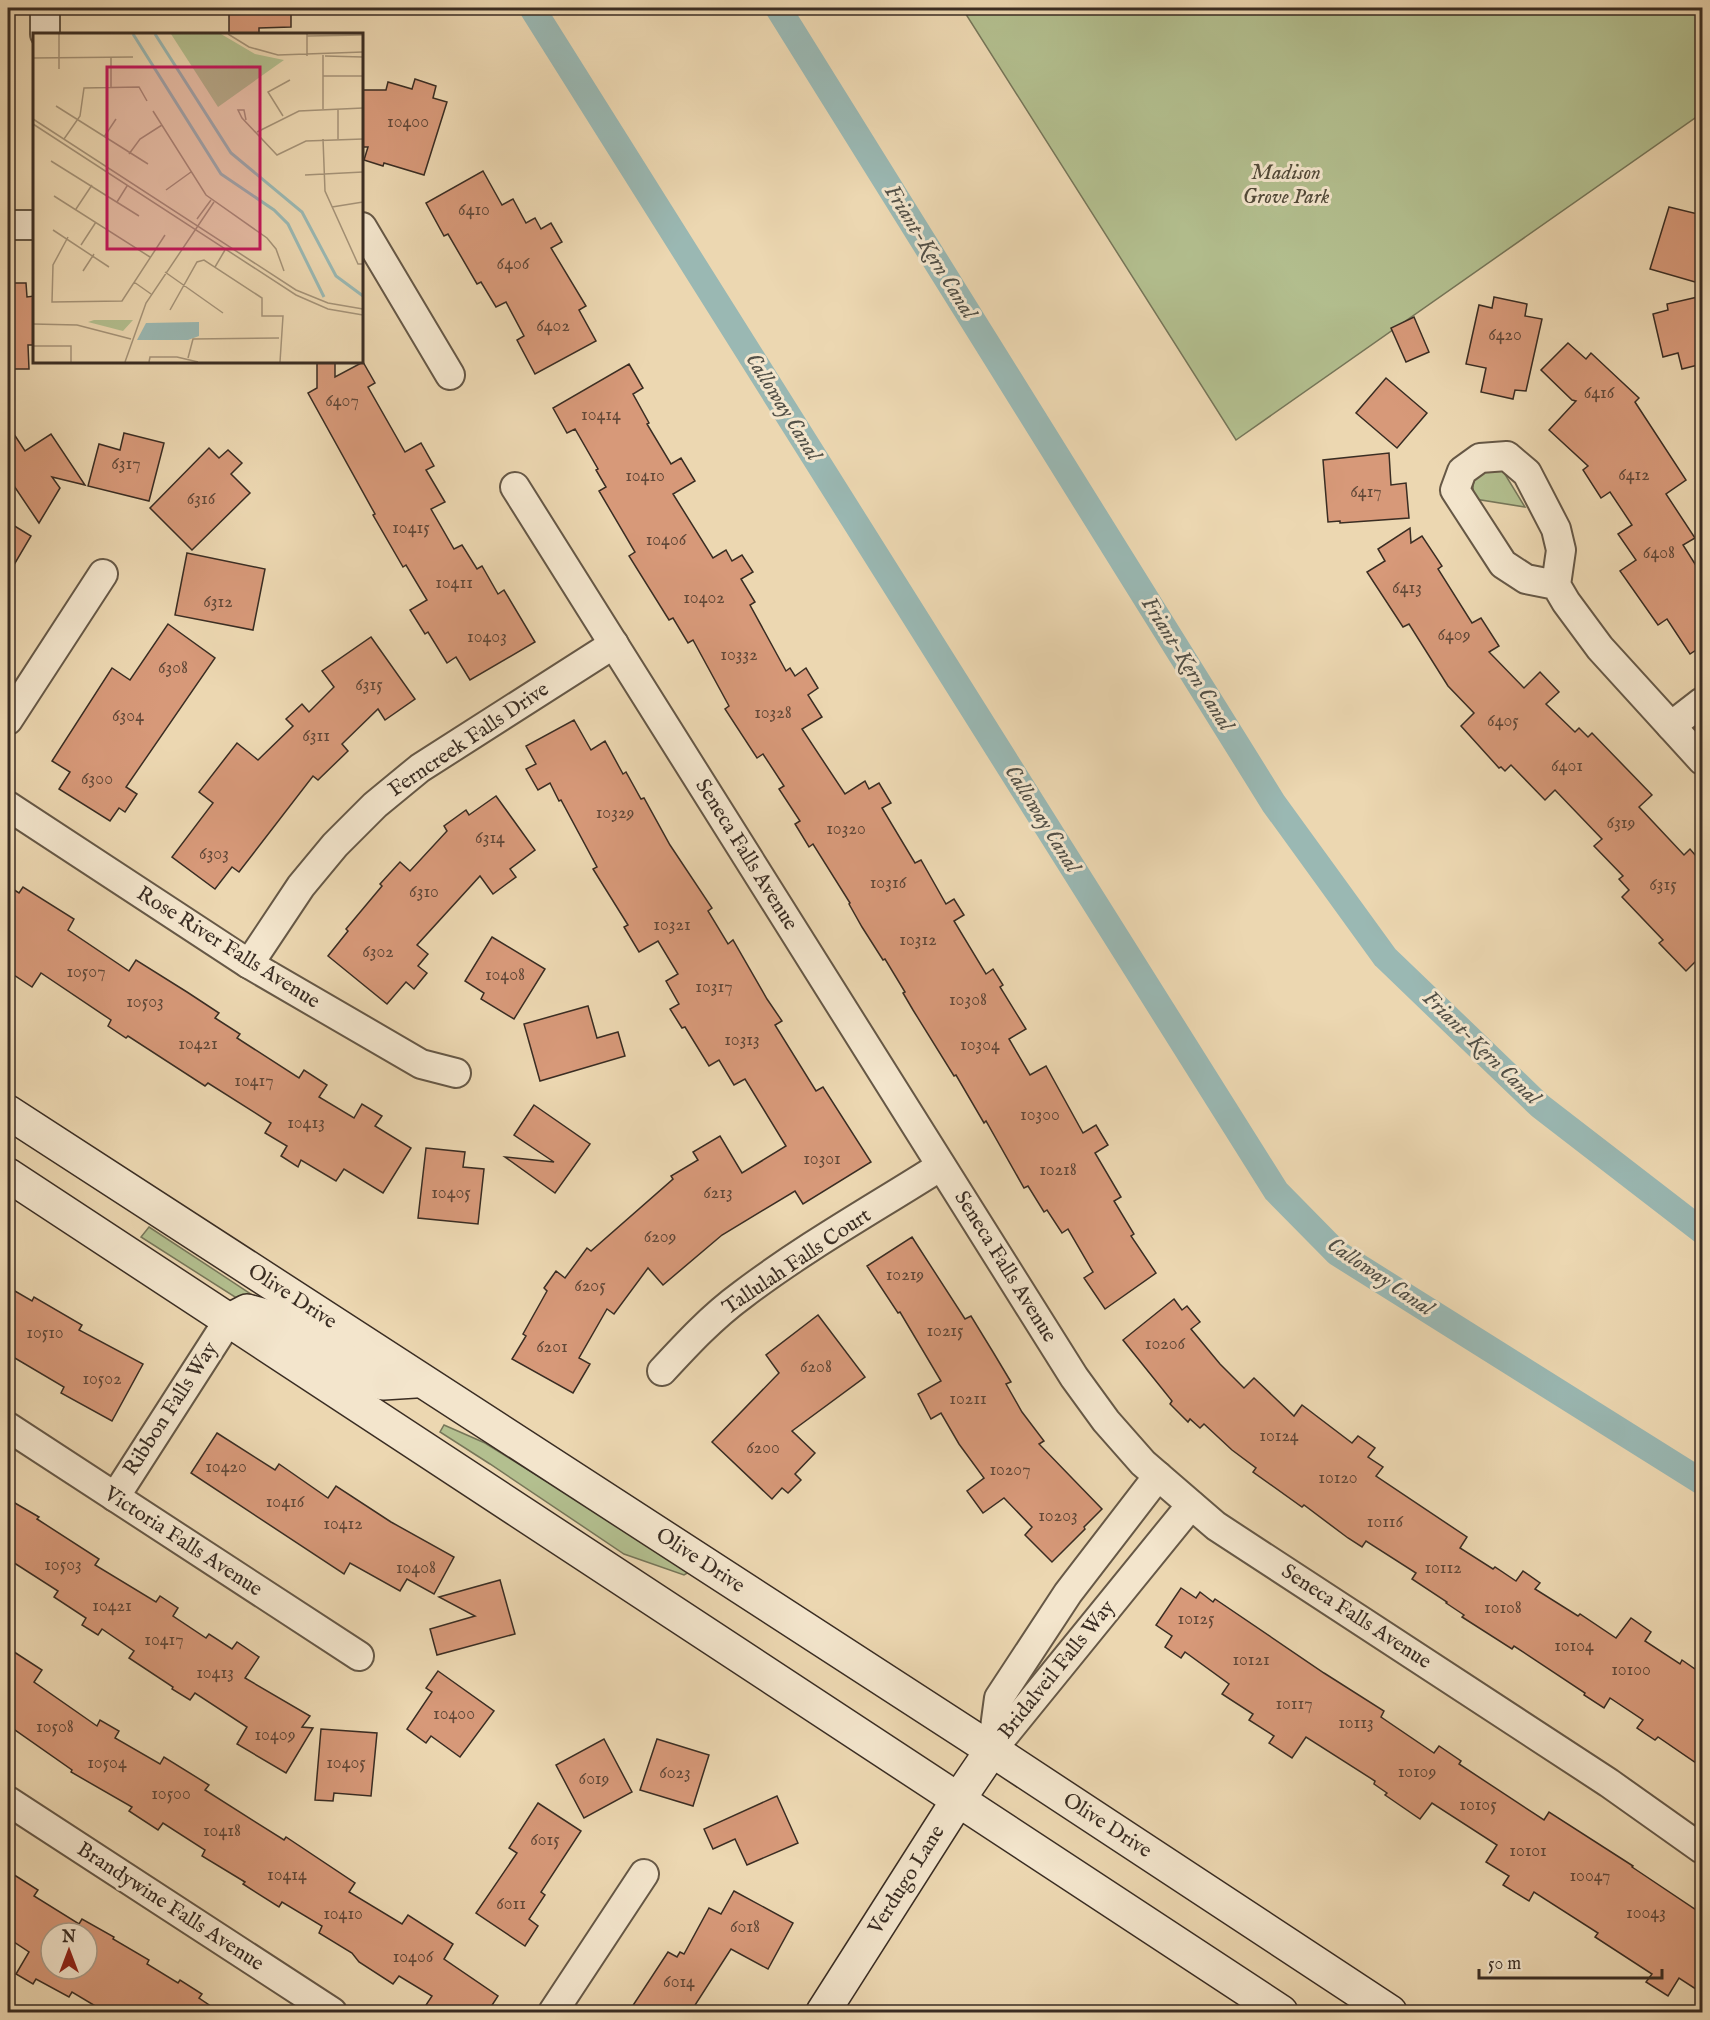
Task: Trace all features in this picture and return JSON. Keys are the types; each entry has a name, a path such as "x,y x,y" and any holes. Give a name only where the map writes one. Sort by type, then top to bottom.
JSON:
{"main road":[{"name":"Olive Drive","path":"8,1112 993,1750 1390,2013"},
{"path":"8,1175 1281,2013"},
{"path":"228,1321 247,1311 265,1316 293,1329 383,1383 420,1380"},
{"name":"Verdugo Lane","path":"823,2013 958,1800 993,1750"}],"street":[{"path":"45,8 45,33"},
{"path":"8,225 33,225"},
{"path":"363,229 450,375"},
{"path":"1556,585 1526,579 1503,564 1455,490 1462,471 1480,459 1507,456 1527,473 1556,529 1561,550 1556,585 1600,648 1702,760"},
{"name":"Seneca Falls Avenue","path":"515,487 1074,1377 1106,1421 1143,1463 1216,1526 1609,1783 1702,1849"},
{"path":"8,720 103,574"},
{"name":"Ferncreek Falls Drive","path":"249,964 301,886 335,845 375,805 420,768 614,644"},
{"path":"1671,726 1702,702"},
{"name":"Rose River Falls Avenue","path":"8,806 249,964 421,1064 456,1072"},
{"name":"Tallulah Falls Court","path":"662,1371 698,1332 741,1296 787,1263 941,1166"},
{"name":"Ribbon Falls Way","path":"115,1497 228,1321"},
{"name":"Victoria Falls Avenue","path":"8,1427 359,1656"},
{"name":"Bridalveil Falls Way","path":"993,1750 999,1698 1068,1593 1158,1476"},
{"name":"Bridalveil Falls Way","path":"993,1750 1191,1505"},
{"name":"Brandywine Falls Avenue","path":"8,1801 332,2013"},
{"path":"553,2013 644,1874"}],"green space":[{"name":"Madison Grove Park","path":"962,8 1702,8 1702,113 1236,440"},
{"path":"1482,469 1503,471 1525,507 1475,499 1474,483"},
{"path":"149,1227 254,1296 246,1304 141,1237"},
{"path":"444,1425 485,1443 691,1571 684,1575 624,1554 440,1432"}],"building":[{"path":"229,8 291,8 291,27 259,28 259,33 229,33"},
{"path":"415,79 436,86 433,98 447,102 424,175 384,163 383,166 364,160 368,147 363,147 363,90 386,90 388,82 412,89"},
{"path":"483,171 502,205 513,199 526,223 535,218 541,229 551,223 562,242 551,248 586,306 579,310 596,341 535,374 517,340 524,336 506,302 496,307 481,282 477,284 448,234 444,236 426,203"},
{"path":"1669,207 1702,215 1702,284 1650,269"},
{"path":"8,283 26,283 27,297 33,296 33,345 28,345 29,369 8,369"},
{"path":"1702,296 1702,364 1682,369 1678,353 1663,357 1653,314 1668,310 1667,304"},
{"path":"1494,297 1527,304 1525,316 1542,319 1526,391 1515,390 1513,399 1481,392 1486,368 1466,364 1479,305 1492,308"},
{"path":"1414,317 1429,352 1406,362 1391,328"},
{"path":"1568,343 1586,359 1591,353 1639,398 1635,402 1686,480 1666,494 1695,538 1683,545 1702,575 1702,646 1690,654 1667,619 1658,625 1620,571 1636,560 1618,534 1632,525 1610,492 1601,498 1583,470 1588,466 1549,430 1576,401 1572,400 1541,370"},
{"path":"363,362 375,383 368,387 405,452 421,443 434,466 426,470 445,502 431,509 454,549 462,545 477,569 482,566 498,594 504,590 535,642 470,680 456,657 447,663 428,632 425,634 410,610 427,600 406,565 403,567 373,515 375,514 308,393 317,388 317,363 335,363 335,377"},
{"path":"629,364 643,388 633,394 649,423 647,424 671,464 681,458 695,481 673,494 713,558 726,550 732,561 742,555 753,572 741,579 755,602 750,605 786,671 790,668 795,676 806,668 818,688 808,695 822,717 802,729 845,794 865,781 869,789 879,783 891,803 882,808 915,863 921,860 946,904 954,899 964,915 954,921 986,974 993,969 1003,985 1000,987 1026,1029 1009,1039 1030,1075 1046,1066 1083,1133 1096,1125 1108,1145 1095,1153 1121,1197 1114,1201 1134,1234 1131,1236 1156,1273 1105,1309 1084,1278 1093,1272 1068,1229 1062,1233 1047,1210 1044,1212 1028,1186 1024,1188 986,1121 984,1123 956,1075 954,1076 885,959 883,960 862,927 850,903 813,844 809,847 795,824 800,821 779,789 784,786 763,754 757,758 725,709 729,706 693,640 688,643 673,618 669,620 629,556 635,552 599,491 606,487 596,470 598,469 575,429 567,433 553,408"},
{"path":"1386,378 1427,413 1397,448 1356,413"},
{"path":"8,425 25,451 51,434 85,485 52,477 60,488 39,523 8,477"},
{"path":"124,433 164,443 149,501 88,486 99,444 120,450"},
{"path":"209,448 219,458 228,450 242,463 231,474 250,493 192,550 150,508"},
{"path":"1389,453 1391,485 1406,483 1409,518 1328,522 1323,460"},
{"path":"8,522 31,536 8,575"},
{"path":"1410,528 1411,543 1422,536 1442,566 1438,569 1472,623 1481,618 1499,646 1489,652 1524,688 1540,672 1559,692 1546,704 1575,732 1579,728 1588,737 1592,733 1652,795 1639,807 1684,855 1690,849 1702,863 1702,955 1686,971 1659,943 1663,940 1622,897 1629,890 1619,879 1623,876 1594,846 1602,839 1555,790 1545,800 1511,765 1505,771 1499,768 1461,726 1474,713 1448,686 1409,624 1403,627 1367,572 1385,561 1378,549"},
{"path":"187,553 265,569 253,630 175,615"},
{"path":"168,624 215,658 126,787 137,794 125,812 119,808 110,821 59,789 70,772 52,761 112,668 130,680"},
{"path":"371,637 415,699 385,720 378,709 342,744 348,751 318,780 313,776 239,872 232,867 215,889 172,857 213,803 199,792 237,743 258,760 293,726 286,719 302,704 309,712 334,687 322,671"},
{"path":"574,720 591,750 605,741 623,774 626,772 641,799 644,798 670,845 712,908 708,911 728,944 733,940 782,1021 775,1025 816,1091 823,1087 871,1162 803,1204 795,1191 722,1235 663,1285 648,1268 614,1314 607,1309 579,1358 590,1364 573,1393 512,1359 526,1336 523,1334 547,1291 544,1288 556,1271 565,1278 587,1248 591,1251 673,1179 671,1176 698,1160 693,1152 720,1136 742,1173 786,1146 745,1079 734,1085 719,1060 709,1066 685,1027 682,1028 670,1009 679,1004 666,981 678,974 658,941 639,952 624,927 628,925 593,869 597,867 561,800 559,801 550,783 538,790 526,769 536,764 526,746"},
{"path":"496,796 535,850 510,869 516,877 493,894 480,876 417,945 428,954 418,966 427,973 414,989 406,982 387,1004 328,956 348,931 346,929 382,886 380,884 400,862 410,871 447,831 444,826 466,810 469,815"},
{"path":"8,886 19,893 23,887 74,919 68,930 129,971 136,960 219,1013 215,1018 240,1034 237,1038 299,1078 304,1070 327,1085 319,1097 354,1118 362,1104 382,1116 375,1126 411,1148 383,1193 344,1169 336,1181 301,1160 298,1167 281,1156 287,1146 265,1133 271,1123 208,1083 205,1086 128,1036 126,1038 108,1026 111,1020 41,973 32,987 8,971"},
{"path":"492,937 545,969 514,1019 481,999 484,993 465,981"},
{"path":"588,1006 597,1038 618,1032 625,1056 540,1081 524,1024"},
{"path":"534,1105 590,1144 555,1193 505,1157 554,1162 514,1135"},
{"path":"426,1148 465,1152 463,1167 484,1169 478,1224 418,1218"},
{"path":"912,1237 965,1319 971,1316 1011,1382 1006,1384 1022,1412 1044,1441 1039,1444 1102,1509 1052,1562 1025,1535 1032,1527 1004,1498 983,1513 967,1491 984,1478 959,1444 941,1413 931,1419 918,1394 941,1381 900,1312 898,1313 867,1266"},
{"path":"8,1287 32,1301 34,1297 82,1325 79,1330 143,1364 112,1421 61,1393 64,1387 8,1354"},
{"path":"1174,1299 1182,1310 1187,1306 1200,1322 1191,1329 1220,1364 1244,1388 1254,1378 1294,1416 1302,1405 1352,1443 1358,1436 1375,1448 1368,1457 1383,1467 1376,1476 1467,1537 1460,1548 1516,1581 1523,1571 1540,1583 1535,1589 1578,1616 1580,1614 1616,1638 1631,1618 1651,1632 1645,1641 1680,1664 1682,1660 1702,1674 1702,1767 1658,1737 1655,1740 1637,1728 1643,1720 1610,1698 1604,1708 1514,1646 1512,1649 1462,1617 1464,1615 1447,1602 1412,1579 1416,1573 1366,1541 1362,1547 1348,1538 1304,1505 1302,1507 1253,1472 1256,1468 1204,1424 1200,1428 1190,1419 1188,1422 1170,1404 1172,1401 1123,1340"},
{"path":"818,1315 865,1377 792,1431 815,1453 795,1474 801,1480 788,1493 782,1488 772,1499 712,1442 779,1373 766,1355"},
{"path":"217,1433 275,1470 279,1464 328,1498 336,1486 391,1522 454,1557 434,1594 407,1579 400,1591 350,1563 344,1574 191,1473"},
{"path":"8,1499 39,1517 37,1519 99,1559 95,1565 156,1602 160,1596 178,1608 173,1616 206,1638 209,1634 232,1649 237,1642 259,1657 245,1678 310,1716 302,1727 313,1728 286,1773 237,1744 247,1727 195,1693 190,1700 172,1689 173,1687 129,1658 134,1651 102,1629 98,1635 82,1625 86,1618 54,1597 58,1591 8,1559"},
{"path":"500,1580 515,1634 437,1655 430,1629 475,1616 439,1597"},
{"path":"1181,1588 1196,1598 1200,1592 1213,1602 1215,1599 1384,1711 1381,1717 1434,1753 1439,1746 1461,1761 1459,1764 1544,1820 1549,1812 1702,1914 1702,1993 1679,1978 1668,1996 1646,1982 1652,1974 1595,1937 1598,1933 1534,1892 1529,1901 1503,1885 1509,1876 1486,1862 1497,1845 1432,1803 1420,1819 1385,1795 1387,1793 1374,1784 1375,1781 1306,1737 1292,1758 1269,1743 1274,1736 1249,1720 1253,1714 1222,1694 1229,1684 1185,1652 1181,1658 1165,1647 1172,1636 1156,1625"},
{"path":"8,1648 42,1670 34,1682 97,1726 100,1720 119,1731 115,1738 160,1764 164,1757 209,1785 205,1790 284,1840 286,1837 355,1883 349,1892 402,1924 408,1915 453,1944 444,1959 498,1996 487,2013 437,2013 426,2005 432,1996 399,1976 393,1984 359,1962 352,1953 319,1933 322,1926 282,1902 279,1907 243,1884 245,1882 202,1856 205,1850 163,1823 158,1830 129,1811 132,1807 71,1772 72,1770 8,1725"},
{"path":"438,1671 494,1711 460,1757 431,1736 426,1743 407,1729 432,1692 426,1688"},
{"path":"321,1729 377,1733 371,1796 334,1793 333,1801 315,1800"},
{"path":"604,1739 632,1792 584,1818 556,1765"},
{"path":"657,1739 709,1755 693,1806 640,1790"},
{"path":"777,1796 798,1843 747,1865 735,1839 713,1849 704,1829"},
{"path":"538,1803 581,1831 541,1892 545,1895 529,1919 538,1926 525,1946 476,1913 517,1853 509,1848"},
{"path":"8,1871 38,1890 34,1896 74,1921 39,1921 39,1981 36,1979 33,1984 16,1974 29,1952 8,1938"},
{"path":"734,1891 793,1923 768,1969 731,1949 690,2013 628,2013 668,1952 677,1957 680,1952 684,1954 709,1908 721,1914"},
{"path":"99,1929 149,1960 147,1964 178,1983 180,1980 202,1994 199,1998 221,2013 107,2013 72,1992 69,1997 40,1981 99,1981"}],"waterway":[{"name":"Calloway Canal","path":"532,8 1276,1191 1337,1253 1702,1482"},
{"name":"Friant-Kern Canal","path":"778,8 1274,804 1385,957 1540,1106 1702,1231"}]}
